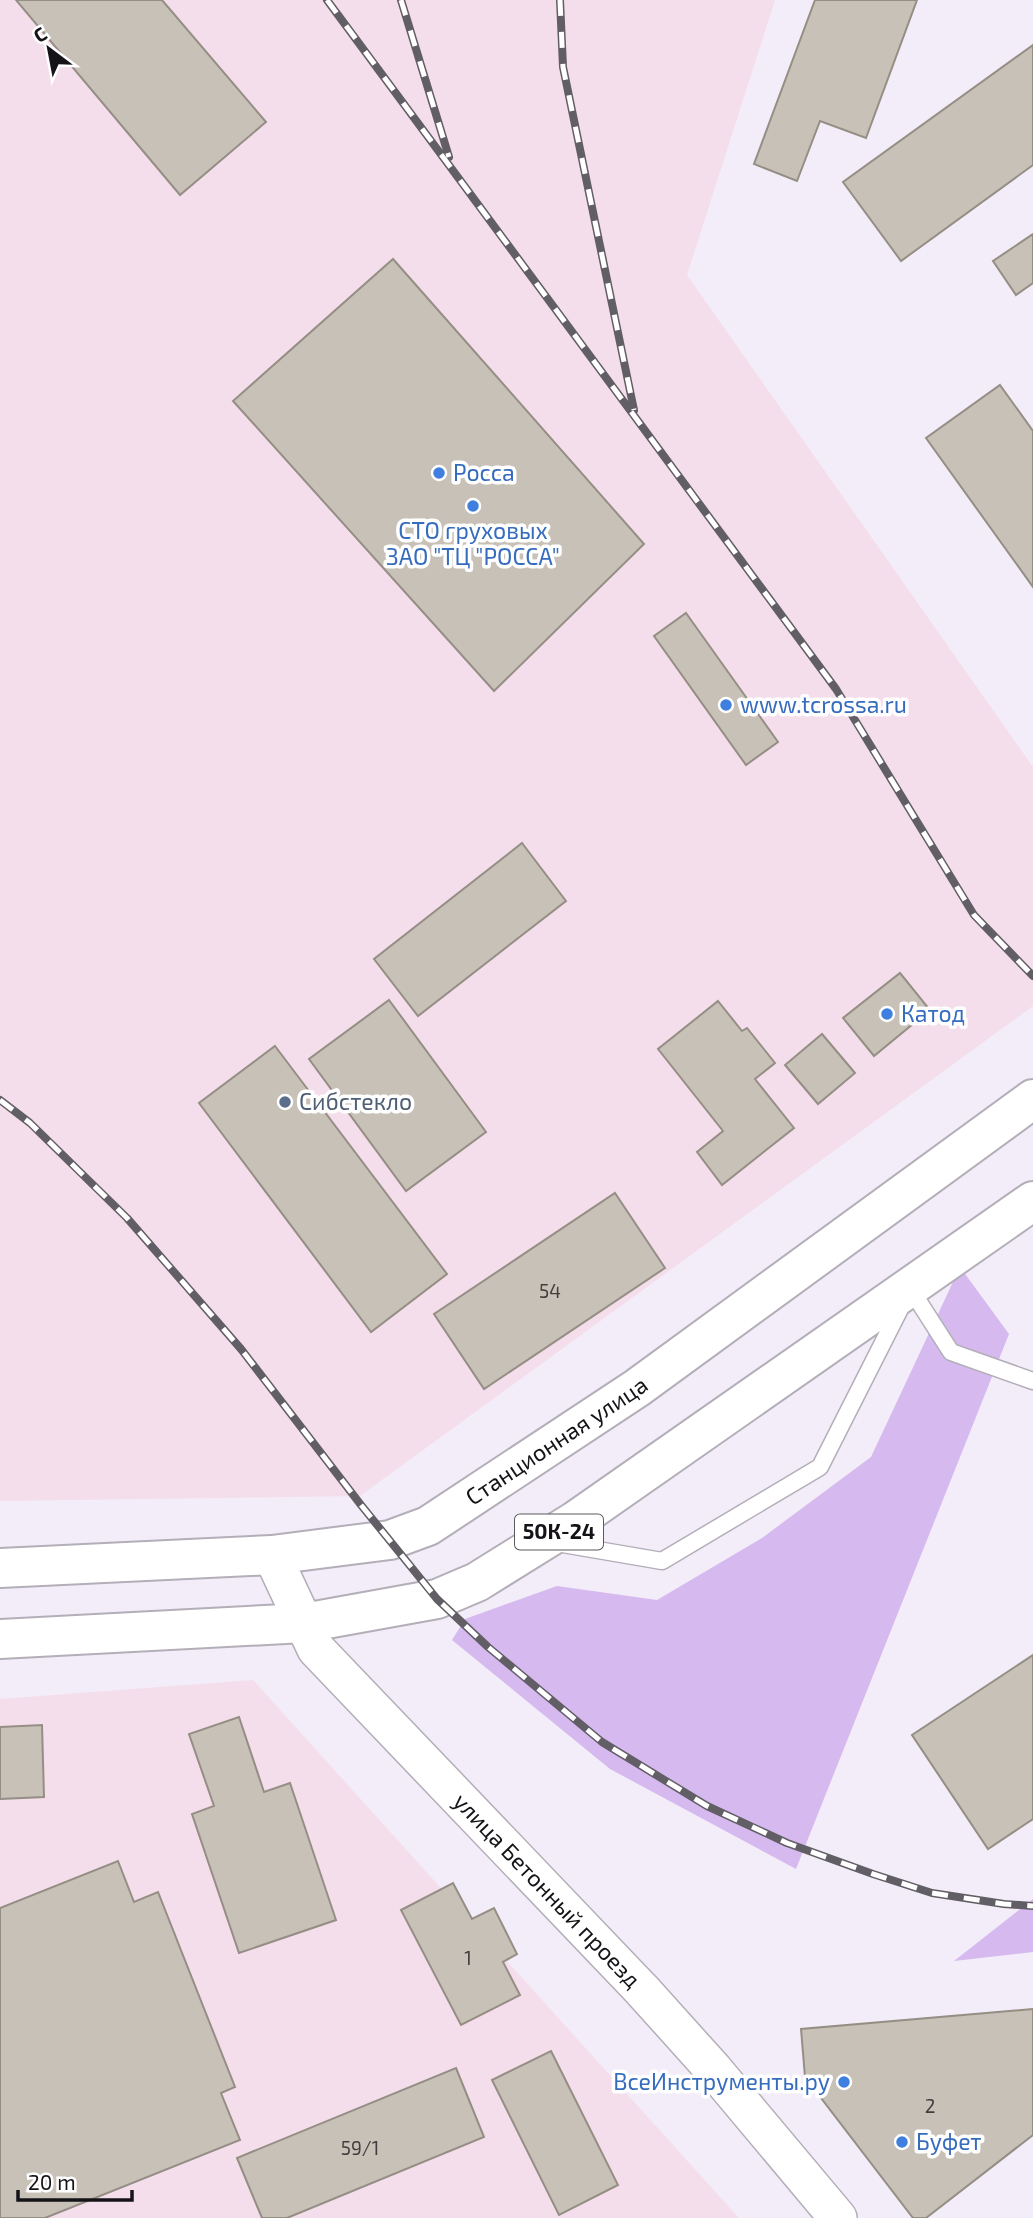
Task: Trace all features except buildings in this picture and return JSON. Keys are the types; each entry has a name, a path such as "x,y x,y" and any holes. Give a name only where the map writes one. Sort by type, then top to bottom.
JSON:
{"main road":[{"name":"Станционная улица","path":"0,1569 272,1555 390,1540 428,1526 636,1388 1033,1099"},
{"name":"50К-24","path":"0,1639 304,1623 437,1599 477,1582 545,1542 1033,1201"}],"street":[{"name":"улица Бетонный проезд","path":"272,1555 316,1649 642,1990 714,2070 838,2218"}],"lane":[{"path":"910,1288 951,1352 1033,1381"},
{"path":"545,1542 662,1561 820,1466 910,1288"}],"shaded area":[{"path":"0,0 775,0 687,275 1033,767 1033,1006 360,1496 0,1501"},
{"path":"960,1267 1009,1334 796,1869 610,1769 452,1640 465,1619 557,1586 657,1600 762,1538 871,1457"},
{"path":"253,1680 739,2218 0,2218 0,1699"},
{"path":"1033,1899 1033,1952 954,1961"}],"railway":[{"path":"327,0 836,689 974,915 1033,976"},
{"path":"401,0 449,157"},
{"path":"560,0 563,67 634,410"},
{"path":"0,1100 30,1123 127,1218 241,1349 437,1599 488,1647 602,1742 707,1806 787,1843 932,1893 1033,1906"}],"place":[{"name":"Росса","path":"439,473"},
{"name":"СТО груховых ЗАО \"ТЦ \"РОССА\"","path":"473,506"},
{"name":"www.tcrossa.ru","path":"726,705"},
{"name":"Катод","path":"887,1014"},
{"name":"Сибстекло","path":"285,1102"},
{"name":"ВсеИнструменты.ру","path":"844,2082"},
{"name":"Буфет","path":"902,2142"}]}
